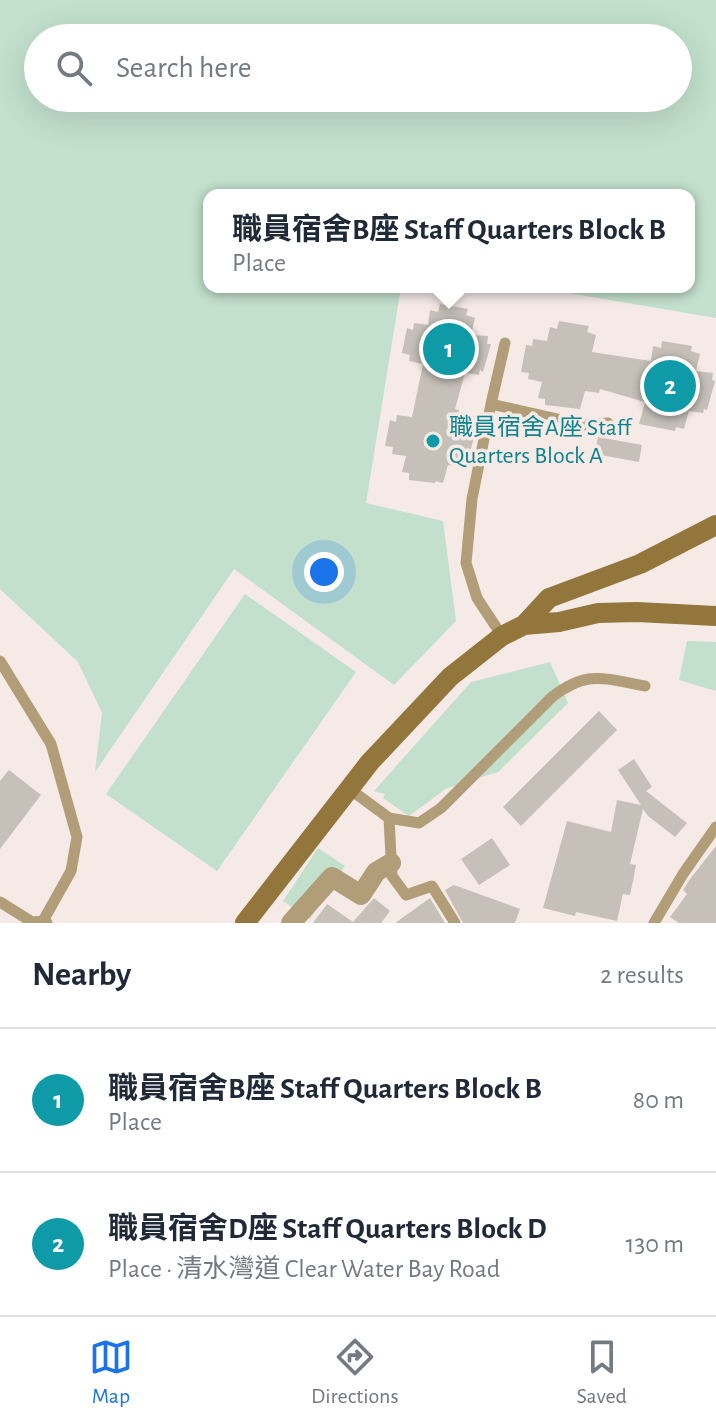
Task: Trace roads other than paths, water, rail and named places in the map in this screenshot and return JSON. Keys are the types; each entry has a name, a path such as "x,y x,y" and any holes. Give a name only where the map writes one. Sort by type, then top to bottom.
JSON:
{"main road":[{"path":"245,923 370,762 450,677 502,636 524,625 549,598 640,564 716,525"},
{"path":"524,625 559,622 598,613 716,616"}],"street":[{"path":"291,923 332,877 361,895 376,872 391,863"}],"lane":[{"path":"502,636 477,598 466,563 472,499 505,343"},
{"path":"491,404 584,425 608,423"},
{"path":"0,661 51,744 77,837 71,871 45,922 32,922 0,902"},
{"path":"351,790 389,818 419,823 434,815 567,685 591,676 645,686"},
{"path":"389,818 392,876 406,895 432,886 455,923"},
{"path":"654,923 716,827"}],"place":[{"name":"職員宿舍B座 Staff Quarters Block B","path":"449,349"},
{"name":"職員宿舍D座 Staff Quarters Block D","path":"670,386"},
{"name":"職員宿舍A座 Staff Quarters Block A","path":"433,441"}]}
